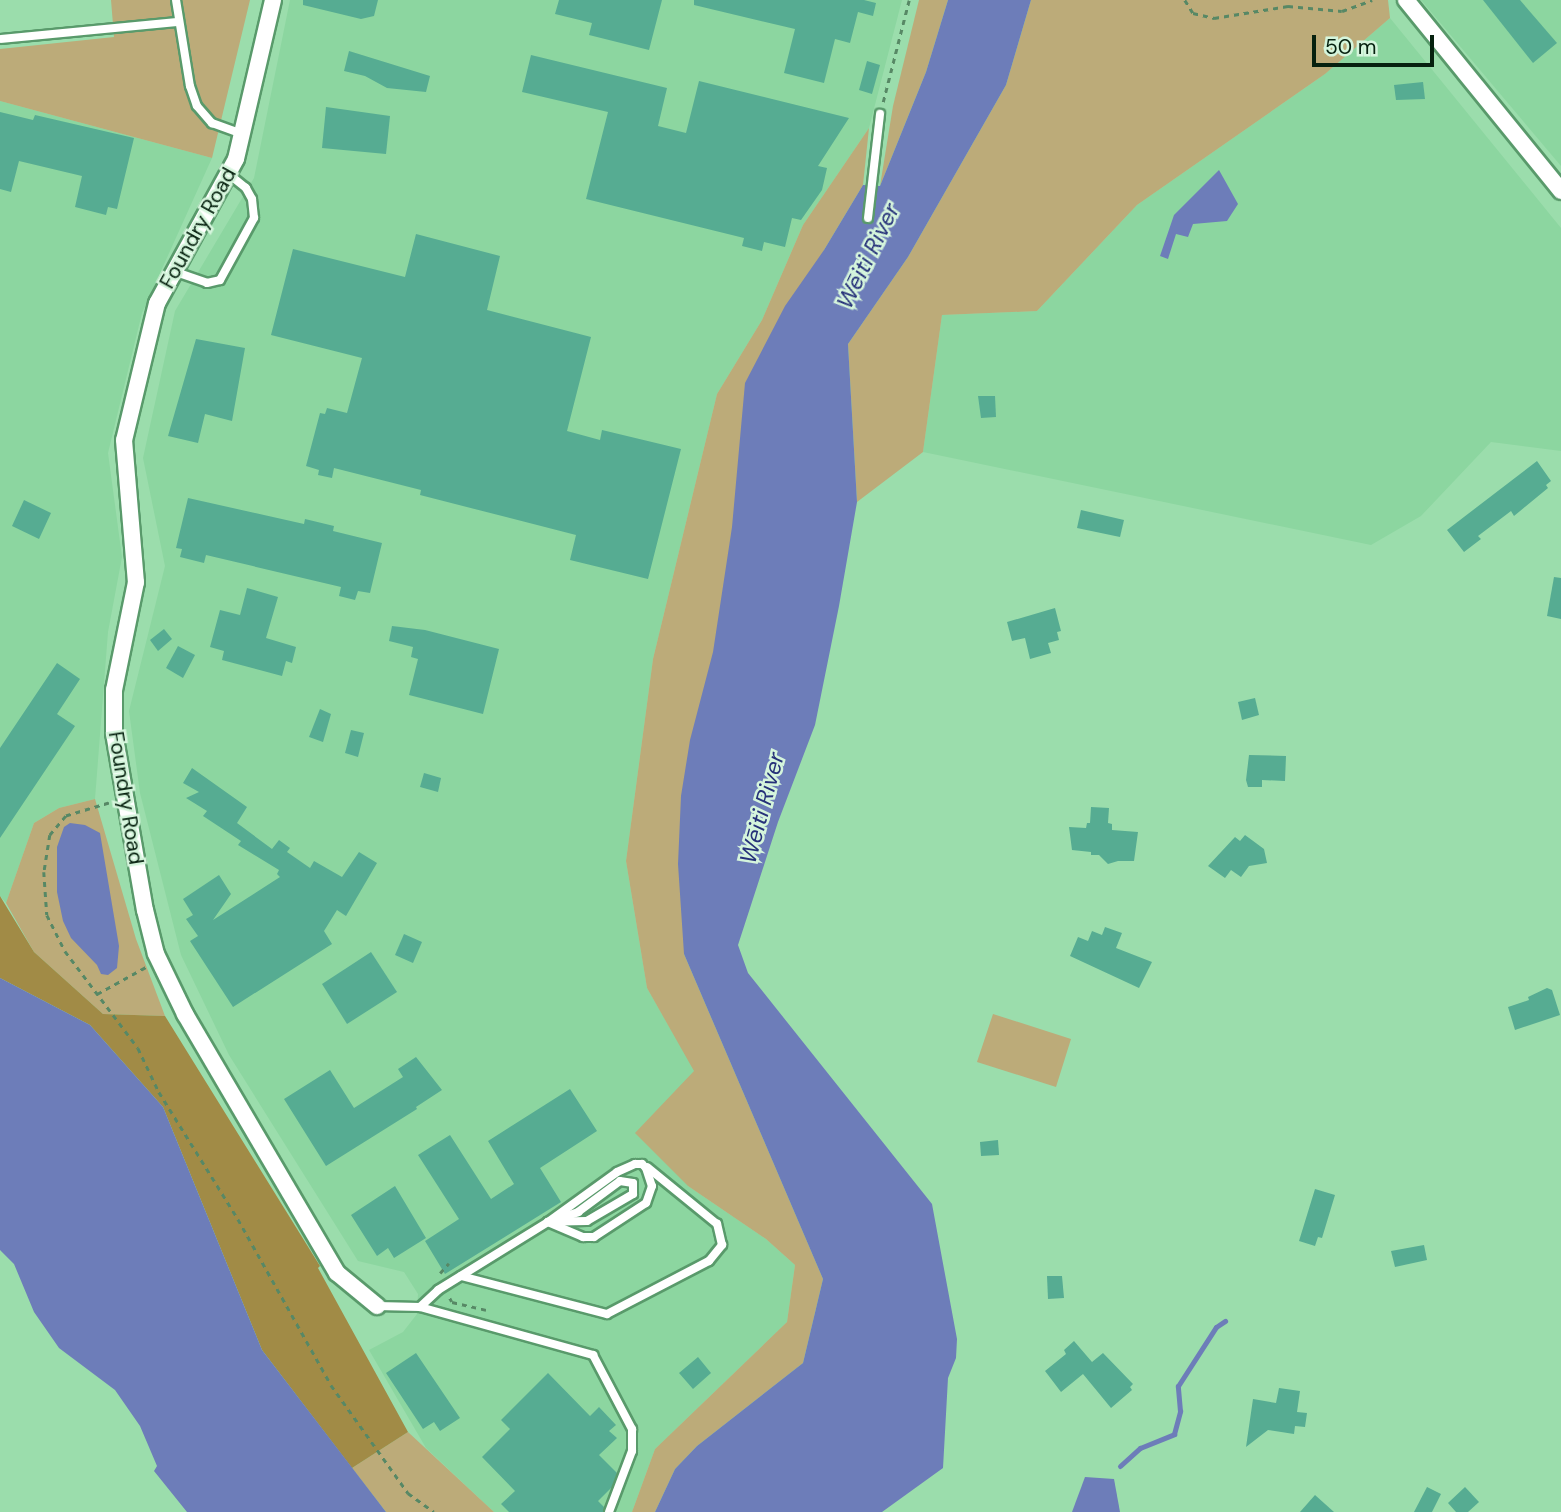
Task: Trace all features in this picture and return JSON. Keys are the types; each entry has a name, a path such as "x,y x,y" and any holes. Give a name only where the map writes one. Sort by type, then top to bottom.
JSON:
{"street":[{"name":"Foundry Road","path":"272,0 243,134 230,175 157,303 124,440 136,582 114,690 114,733 124,799 156,954 185,1014 337,1273 377,1306"},
{"path":"1406,0 1561,191"}],"lane":[{"path":"176,0 190,86 197,106 212,123 243,134"},
{"path":"1,39 178,22"},
{"path":"868,218 880,114"},
{"path":"173,271 207,284 220,280 254,218 252,199 246,188 230,175"},
{"path":"420,1307 461,1276 548,1222 630,1164 645,1165 717,1224 722,1245 709,1261 607,1314 461,1276"},
{"path":"548,1222 591,1238 641,1209 652,1189 645,1165"},
{"path":"620,1181 629,1181 635,1186 633,1194 587,1222 548,1222 578,1212 620,1181"},
{"path":"377,1306 420,1307 593,1355 632,1429 632,1451 609,1512"}],"path":[{"path":"880,114 909,0"},
{"path":"1185,0 1194,13 1214,18 1288,6 1342,11 1372,0"},
{"path":"124,799 66,816 50,835 44,872 47,915 65,951 138,1048 159,1092 238,1219 331,1385 408,1493 434,1512"},
{"path":"96,994 133,977 152,964 156,954"},
{"path":"438,1275 449,1263"}],"shaded area":[{"path":"111,0 250,0 212,158 0,101 0,49 114,37"},
{"path":"290,0 902,0 869,128 803,225 762,320 717,394 653,659 626,861 647,988 695,1071 688,1186 766,1239 795,1265 787,1322 655,1449 632,1512 494,1512 426,1448 369,1350 403,1332 417,1314 418,1294 404,1272 358,1261 229,1055 181,955 140,793 129,711 165,566 143,458 175,311 254,178"},
{"path":"919,0 948,0 926,72 880,186 893,106"},
{"path":"1031,0 1388,0 1390,18 1325,74 1137,205 1037,311 942,315 923,452 857,502 848,344 908,257 1006,85"},
{"path":"1421,0 1561,0 1561,166"},
{"path":"1390,18 1561,228 1561,451 1491,442 1421,516 1371,545 923,452 942,315 1037,311 1137,205 1325,74"},
{"path":"0,101 212,158 142,313 108,453 122,557 108,632 95,799 59,808 34,823 6,903 0,896"},
{"path":"869,128 863,185 824,250 684,954 823,1279 803,1363 697,1446 675,1469 655,1512 632,1512 655,1449 787,1322 795,1265 766,1239 688,1186 635,1133 694,1071 647,988 626,861 653,659 717,394 762,320 803,225"},
{"path":"95,799 136,939 165,1016 103,1014 34,952 6,903 34,823 59,808"},
{"path":"0,896 34,952 103,1014 165,1016 320,1266 318,1268 408,1432 352,1468 262,1350 163,1107 90,1025 0,978"},
{"path":"993,1014 1071,1039 1056,1087 977,1062"},
{"path":"408,1432 494,1512 386,1512 352,1468"}],"water":[{"name":"Wēiti River","path":"948,0 1031,0 1006,85 908,257 848,344 857,502 839,606 815,725 778,822 738,945 748,973 932,1204 957,1339 956,1358 948,1378 943,1468 882,1512 655,1512 675,1469 697,1446 803,1363 823,1279 684,954 678,864 681,796 690,740 713,652 732,527 745,383 785,306 824,250 863,185 880,186 926,72"},
{"path":"1219,170 1238,204 1227,221 1193,224 1188,237 1176,234 1168,259 1160,256 1174,215"},
{"path":"70,823 85,825 100,833 119,946 117,968 108,975 101,974 97,965 71,938 63,921 57,892 57,847 64,827"},
{"path":"0,978 90,1025 163,1107 262,1350 386,1512 187,1512 154,1471 157,1466 140,1426 115,1390 59,1348 34,1312 14,1264 0,1250"},
{"path":"1085,1477 1114,1479 1120,1512 1072,1512"}],"building":[{"path":"303,0 378,0 374,16 361,19 303,5"},
{"path":"559,0 662,0 649,50 589,35 592,23 555,14"},
{"path":"694,0 864,0 876,3 873,16 858,12 850,43 835,39 824,83 784,73 795,29 694,5"},
{"path":"1483,0 1520,0 1557,43 1533,63"},
{"path":"349,51 430,76 426,92 387,88 365,76 344,71"},
{"path":"531,55 667,88 658,126 686,133 699,81 849,118 818,166 827,168 822,190 801,220 792,218 785,247 764,242 762,251 742,246 744,238 586,199 608,112 522,92"},
{"path":"867,61 880,65 872,94 859,90"},
{"path":"1423,82 1425,99 1396,100 1394,85"},
{"path":"326,107 390,116 386,154 322,148"},
{"path":"0,112 33,120 35,115 134,138 117,209 108,207 106,215 75,207 82,176 19,161 11,192 0,189"},
{"path":"416,234 500,256 487,310 591,337 567,431 600,440 602,430 681,449 648,579 570,560 576,535 420,495 421,490 334,468 332,478 318,475 319,470 306,466 320,413 325,414 327,408 347,413 362,358 271,335 293,249 405,277"},
{"path":"196,339 245,348 232,421 205,414 198,443 168,436"},
{"path":"978,396 995,396 996,417 981,418"},
{"path":"1537,461 1551,481 1546,485 1548,488 1514,516 1511,511 1478,536 1481,539 1464,552 1447,530"},
{"path":"188,498 304,524 305,519 334,526 333,531 382,543 370,593 358,591 355,600 339,596 341,587 206,555 204,563 180,557 182,549 176,548"},
{"path":"24,500 51,513 39,539 12,526"},
{"path":"1081,510 1124,520 1120,537 1077,528"},
{"path":"1554,577 1561,578 1561,619 1547,616"},
{"path":"247,588 278,597 266,638 296,647 292,663 286,661 282,676 222,660 224,651 210,647 220,610 240,615"},
{"path":"1055,608 1061,631 1057,632 1059,640 1048,643 1051,653 1030,659 1025,638 1012,641 1007,622"},
{"path":"392,626 425,630 499,649 483,714 409,695 418,659 411,657 413,647 389,641"},
{"path":"164,629 172,639 158,651 150,640"},
{"path":"178,646 195,655 183,678 166,668"},
{"path":"57,663 80,679 57,714 75,726 0,838 0,748"},
{"path":"1255,698 1259,715 1242,720 1238,702"},
{"path":"320,709 331,714 323,742 309,737"},
{"path":"351,730 364,733 358,757 345,753"},
{"path":"1249,755 1286,756 1285,781 1262,780 1262,787 1248,787 1246,780"},
{"path":"192,768 247,807 237,823 272,849 279,840 290,848 287,852 310,868 314,861 342,877 359,852 377,863 346,916 337,910 324,931 332,944 233,1007 190,941 198,936 186,919 193,915 183,899 219,875 231,894 213,920 280,877 277,874 279,870 238,845 241,841 203,816 207,811 186,798 199,792 183,783"},
{"path":"424,773 441,778 438,792 420,787"},
{"path":"1091,807 1109,808 1108,823 1112,824 1112,830 1138,832 1134,861 1108,864 1099,855 1072,850 1069,827 1086,828 1087,823 1090,823"},
{"path":"1245,835 1264,849 1267,863 1249,866 1241,877 1231,870 1225,878 1208,866 1235,837 1240,841"},
{"path":"1105,927 1122,933 1116,948 1152,962 1139,988 1070,956 1078,937 1088,941 1092,931 1102,935"},
{"path":"404,934 422,942 413,963 395,955"},
{"path":"371,952 397,992 347,1024 322,984"},
{"path":"1547,988 1552,990 1560,1015 1515,1030 1508,1007 1529,1000 1528,997"},
{"path":"416,1057 442,1090 416,1107 417,1109 326,1166 284,1099 330,1070 354,1108 403,1077 398,1069"},
{"path":"570,1089 597,1131 540,1168 561,1202 445,1274 425,1241 459,1219 418,1155 450,1135 491,1199 514,1184 488,1141"},
{"path":"998,1140 999,1155 981,1156 980,1142"},
{"path":"395,1186 426,1238 394,1258 388,1248 377,1256 351,1215"},
{"path":"1315,1189 1335,1195 1322,1238 1318,1237 1315,1246 1299,1241"},
{"path":"1424,1245 1427,1260 1395,1267 1391,1251"},
{"path":"1047,1276 1062,1276 1064,1298 1048,1299"},
{"path":"1074,1341 1092,1362 1103,1353 1133,1384 1130,1387 1132,1390 1111,1408 1083,1374 1061,1392 1045,1371 1066,1354 1064,1350"},
{"path":"416,1353 460,1418 440,1431 434,1422 423,1429 386,1373"},
{"path":"698,1357 711,1373 693,1389 679,1373"},
{"path":"548,1373 590,1416 599,1407 616,1425 609,1431 617,1438 599,1455 617,1473 612,1487 598,1501 604,1507 603,1512 509,1512 501,1504 515,1491 482,1457 510,1429 501,1420"},
{"path":"1279,1388 1300,1391 1297,1412 1307,1413 1305,1427 1295,1426 1294,1434 1268,1430 1246,1447 1253,1399 1276,1403"},
{"path":"1427,1487 1441,1494 1432,1512 1414,1512"},
{"path":"1465,1487 1479,1502 1468,1512 1456,1512 1448,1503"},
{"path":"1315,1495 1334,1512 1300,1512"}],"waterway":[{"path":"1120,1466 1140,1448 1174,1434 1180,1411 1178,1386 1216,1327 1225,1321"}]}
